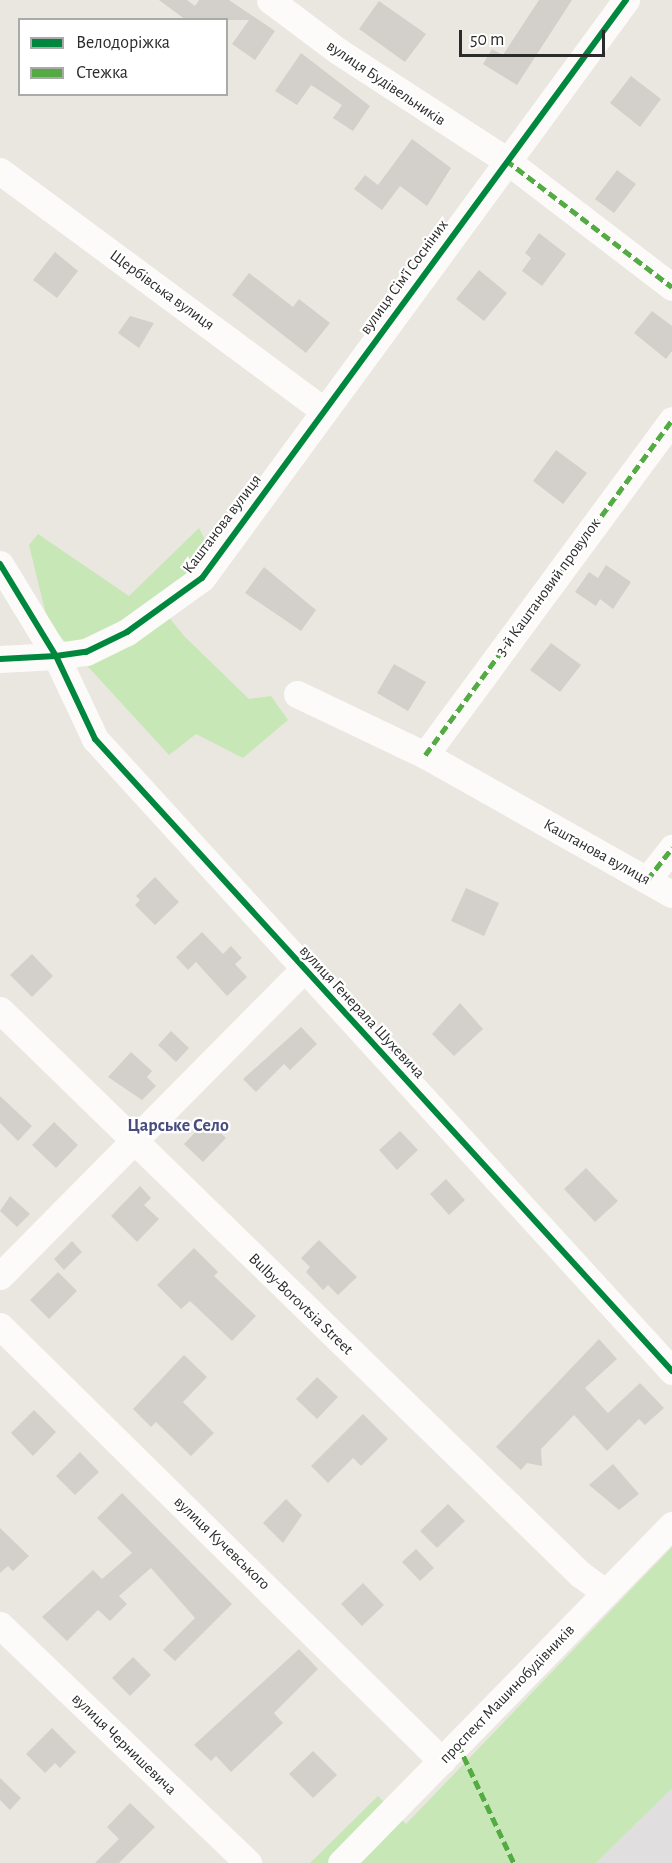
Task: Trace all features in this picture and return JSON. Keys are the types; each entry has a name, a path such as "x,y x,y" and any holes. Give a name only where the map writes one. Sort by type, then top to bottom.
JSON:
{"street":[{"name":"вулиця Будівельників","path":"270,0 338,51 506,160"},
{"name":"вулиця Сім’ї Сосніних","path":"323,410 624,1"},
{"path":"506,160 672,287"},
{"name":"Щербівська вулиця","path":"0,171 323,410"},
{"name":"Каштанова вулиця","path":"56,656 86,652 118,637 149,620 202,578 323,410"},
{"name":"3-й Каштановий провулок","path":"425,755 672,420"},
{"name":"вулиця Генерала Шухевича","path":"0,564 56,656 95,739 672,1371"},
{"path":"0,659 56,656"},
{"name":"Каштанова вулиця","path":"297,694 425,755 672,894"},
{"path":"646,880 672,848"},
{"path":"0,1276 304,969"},
{"name":"Bulby-Borovtsia Street","path":"0,1010 132,1141 580,1574 606,1593"},
{"name":"вулиця Кучевського","path":"0,1326 442,1761"},
{"name":"проспект Машинобудівників","path":"341,1863 672,1525"},
{"name":"вулиця Чернишевича","path":"0,1625 248,1863"}],"shaded area":[{"path":"672,1788 672,1863 596,1863"}],"green space":[{"path":"199,528 209,548 199,567 156,601 184,636 249,699 271,696 288,720 243,758 196,734 169,755 48,623 29,545 38,534 129,596"},
{"path":"672,1547 672,1788 596,1863 310,1863 378,1796 406,1824"}],"building":[{"path":"159,0 187,0 195,6 199,0 229,0 275,31 255,60 232,44 249,20 183,18"},
{"path":"539,0 572,0 517,85 483,64 492,49 503,55"},
{"path":"379,1 426,34 405,62 359,29"},
{"path":"301,53 370,106 353,131 333,118 342,105 311,85 297,105 275,91"},
{"path":"631,76 661,99 640,127 610,103"},
{"path":"412,139 451,168 427,206 400,186 382,210 354,189 365,175 378,185"},
{"path":"617,170 636,184 614,213 595,199"},
{"path":"539,233 566,254 542,286 522,271 531,258 525,253"},
{"path":"55,252 78,271 57,298 33,280"},
{"path":"479,270 507,293 484,321 456,299"},
{"path":"249,273 293,307 299,299 330,323 306,353 232,295"},
{"path":"652,311 672,326 672,351 666,359 634,333"},
{"path":"130,316 154,323 139,348 118,333"},
{"path":"556,450 587,473 563,504 533,481"},
{"path":"606,565 631,582 613,609 600,599 596,606 575,592 589,572 598,578"},
{"path":"264,567 316,610 301,631 245,593"},
{"path":"551,643 581,665 560,692 530,670"},
{"path":"394,664 426,682 408,711 377,693"},
{"path":"155,877 179,902 155,925 135,905 140,900 136,896"},
{"path":"466,888 499,903 484,936 451,921"},
{"path":"202,932 223,954 231,946 242,958 235,964 247,977 227,996 196,962 188,970 176,957"},
{"path":"32,954 53,976 32,997 10,975"},
{"path":"460,1003 483,1029 454,1056 432,1034"},
{"path":"301,1027 317,1044 290,1070 284,1064 256,1092 243,1079"},
{"path":"171,1031 189,1048 176,1062 158,1045"},
{"path":"131,1052 152,1071 147,1077 156,1086 142,1100 108,1077"},
{"path":"0,1096 32,1126 18,1141 0,1123"},
{"path":"207,1120 226,1138 203,1162 184,1144"},
{"path":"54,1122 78,1145 56,1168 32,1145"},
{"path":"400,1131 418,1150 397,1170 379,1150"},
{"path":"586,1168 618,1201 595,1222 564,1189"},
{"path":"446,1179 465,1200 449,1215 430,1194"},
{"path":"140,1186 151,1198 144,1205 159,1219 137,1242 111,1216"},
{"path":"10,1196 30,1214 17,1227 0,1211"},
{"path":"319,1240 357,1277 338,1295 328,1285 323,1290 306,1272 310,1267 301,1258"},
{"path":"72,1241 82,1252 64,1270 54,1259"},
{"path":"194,1248 218,1272 214,1276 256,1316 232,1341 190,1301 181,1309 157,1285"},
{"path":"58,1272 77,1291 49,1319 30,1300"},
{"path":"599,1339 617,1359 585,1388 608,1413 640,1383 664,1408 645,1425 639,1419 607,1451 574,1415 541,1449 542,1466 527,1463 521,1470 496,1447"},
{"path":"184,1355 207,1377 183,1402 214,1433 191,1456 156,1422 151,1427 133,1409"},
{"path":"317,1377 338,1397 317,1419 296,1399"},
{"path":"34,1410 56,1432 33,1456 11,1433"},
{"path":"363,1414 388,1439 361,1466 353,1458 328,1483 311,1466"},
{"path":"80,1452 99,1472 75,1495 56,1476"},
{"path":"613,1464 639,1494 619,1510 589,1485"},
{"path":"122,1493 232,1604 175,1661 163,1650 195,1618 151,1568 119,1596 127,1604 110,1621 98,1610 67,1641 42,1617 93,1570 102,1579 132,1553 97,1518"},
{"path":"286,1499 302,1515 283,1543 263,1523"},
{"path":"448,1504 465,1521 437,1548 420,1531"},
{"path":"0,1528 29,1556 13,1571 8,1566 0,1573"},
{"path":"416,1549 434,1568 420,1581 402,1562"},
{"path":"363,1583 384,1605 362,1626 341,1604"},
{"path":"299,1649 318,1669 274,1713 283,1723 231,1772 216,1756 211,1761 194,1745"},
{"path":"133,1657 151,1675 130,1696 112,1678"},
{"path":"52,1728 76,1752 60,1768 55,1763 45,1773 26,1754"},
{"path":"313,1751 337,1775 313,1798 289,1774"},
{"path":"0,1778 21,1798 10,1810 0,1800"},
{"path":"130,1803 155,1827 119,1863 95,1863 119,1839 107,1827"}],"marked path":[{"path":"506,160 672,287"},
{"path":"425,755 672,420"},
{"path":"647,880 672,848"},
{"path":"458,1744 514,1863"}],"cycle path":[{"path":"0,564 56,656 86,652 127,632 202,578 626,0"},
{"path":"0,659 56,656 95,739 672,1371"}],"district":[{"name":"Царське Село","path":"178,1126"}]}
